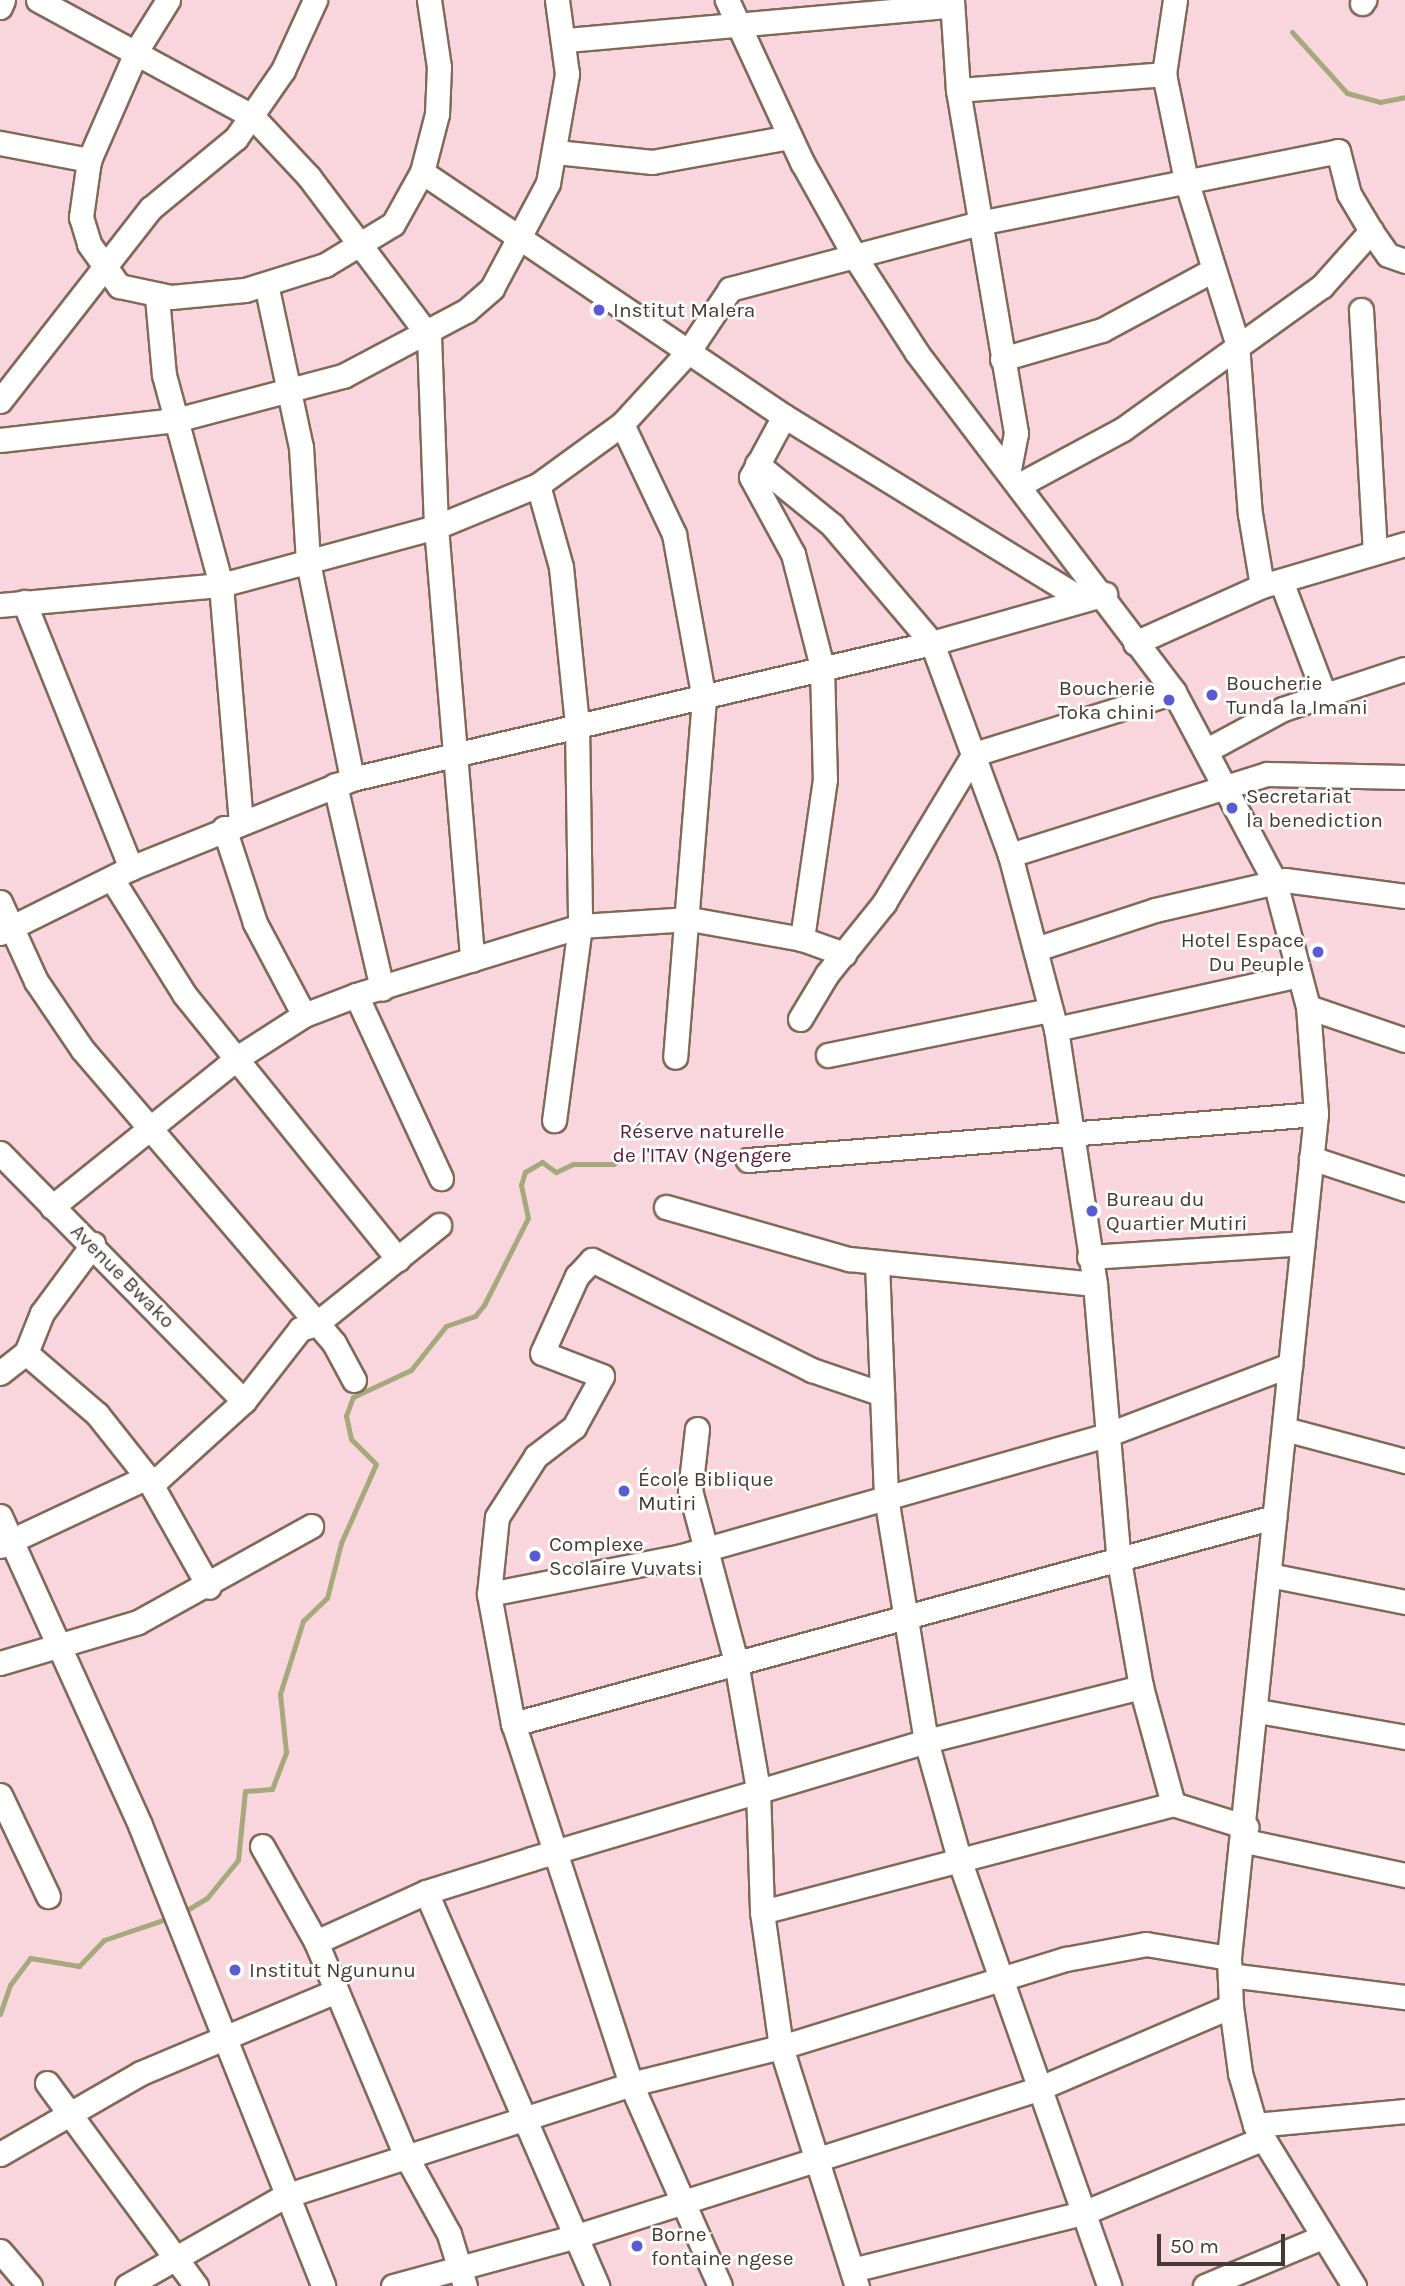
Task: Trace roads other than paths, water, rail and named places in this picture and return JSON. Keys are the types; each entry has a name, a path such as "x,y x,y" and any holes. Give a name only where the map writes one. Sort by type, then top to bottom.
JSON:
{"street":[{"path":"0,7 3,0"},
{"path":"38,0 138,48 252,116 309,177 359,247 429,336 436,527 453,689 452,750 472,960"},
{"path":"168,0 138,48 89,160 82,217 102,267 119,286 158,297 204,296 267,284 359,247 393,224 422,172 437,114 439,67 429,0"},
{"path":"0,401 102,267 151,208 216,157 252,116 302,35 315,0"},
{"path":"0,440 176,420 343,376 429,336 492,288 523,241 556,152 567,40 557,0"},
{"path":"727,0 790,137 855,257 916,353 1105,594 1135,643 1174,692 1225,782 1275,882 1308,1007 1316,1114 1274,1517 1246,1834 1230,1967 1231,2006 1240,2073 1259,2132 1320,2238 1354,2286"},
{"path":"1175,0 1164,74 1186,180 1237,343 1250,514 1271,583 1325,696"},
{"path":"567,40 739,27 951,3 958,90 1016,433 1014,477"},
{"path":"958,90 1164,74"},
{"path":"556,152 652,162 744,151 790,137"},
{"path":"0,143 89,160"},
{"path":"0,606 221,584 436,527 538,485 622,424 688,352 730,289 979,223 1338,151 1349,194 1371,231 1388,255 1405,261"},
{"path":"422,172 784,416 1080,598"},
{"path":"1014,477 1123,429 1237,343 1322,286 1371,231"},
{"path":"1002,359 1102,330 1213,270"},
{"path":"267,284 287,392 301,447 308,562 343,782 382,989"},
{"path":"158,297 164,374 221,584 232,824 255,923 304,1014"},
{"path":"1361,310 1375,551"},
{"path":"784,416 757,464 753,484 793,554 822,667 825,779 802,939"},
{"path":"622,424 674,534 704,699 690,919 675,1056"},
{"path":"757,464 832,525 932,643 1010,855 1053,1020 1074,1133 1095,1284 1118,1555 1141,1687 1173,1804"},
{"path":"538,485 561,567 577,725 580,926 554,1121"},
{"path":"1135,643 1271,583 1405,544"},
{"path":"5,931 232,824 343,782 452,750 704,699 822,667 932,643 1080,598 1105,594"},
{"path":"24,602 122,874 154,953 398,1259"},
{"path":"1207,750 1283,709 1405,669"},
{"path":"800,1019 957,790 974,754 1174,692"},
{"path":"1010,855 1225,782 1289,770 1405,777"},
{"path":"1036,949 1155,910 1275,882 1405,896"},
{"path":"0,902 5,931 82,1049 152,1125 316,1324 354,1380"},
{"path":"52,1207 237,1058 304,1014 356,995 580,926 690,919 802,939 844,954"},
{"path":"828,1055 1053,1020 1299,975"},
{"path":"356,995 442,1178"},
{"path":"1308,1007 1405,1040"},
{"path":"748,1160 1316,1114"},
{"name":"Avenue Bwako","path":"2,1158 93,1244 244,1401"},
{"path":"1311,1158 1405,1189"},
{"path":"666,1207 877,1262 1095,1284"},
{"path":"7,1544 147,1477 158,1479 244,1401 300,1329 316,1324 439,1225"},
{"path":"1089,1256 1303,1243"},
{"path":"0,1373 26,1353 42,1313 93,1244"},
{"path":"720,2286 685,2199 631,2084 559,1851 513,1724 489,1594 497,1517 536,1456 574,1427 602,1376 542,1353 577,1276 593,1260 812,1370 882,1394"},
{"path":"877,1262 886,1497 902,1623 926,1741 960,1862 1005,1980 1109,2286"},
{"path":"26,1353 97,1414 147,1477 209,1587"},
{"path":"489,1594 706,1550 1109,1434 1290,1365"},
{"path":"697,1429 690,1490 736,1662 758,1790 762,1912 781,2047 855,2278 1083,2213 1259,2132 1405,2110"},
{"path":"1285,1429 1405,1461"},
{"path":"0,1516 7,1544 59,1648 140,1825 285,2196 323,2286"},
{"path":"513,1724 736,1662 902,1623 1118,1555 1274,1517"},
{"path":"0,1663 59,1648 138,1622 209,1587 311,1526"},
{"path":"1269,1575 1405,1602"},
{"path":"316,1942 426,1892 926,1741 1141,1687"},
{"path":"1258,1712 1405,1737"},
{"path":"0,1795 48,1896"},
{"path":"762,1912 1173,1804 1246,1834 1405,1875"},
{"path":"262,1846 316,1942 406,2157 449,2234 461,2276"},
{"path":"426,1892 522,2121 577,2236 597,2286"},
{"path":"127,2286 174,2256 285,2196 631,2084 781,2047 1066,1959 1146,1944 1230,1967 1405,1997"},
{"path":"0,2154 69,2117 141,2073 222,2036 336,1991"},
{"path":"393,2286 461,2276 685,2199 1040,2088 1231,2006"},
{"path":"47,2083 69,2117 197,2286"},
{"path":"1205,2286 1320,2238"},
{"path":"0,2251 30,2286"}],"waterway":[{"path":"1292,32 1347,93 1380,102 1405,97"},
{"path":"187,1910 207,1898 238,1860 245,1791 272,1789 286,1752 280,1694 303,1621 327,1598 341,1543 376,1464 351,1439 346,1416 353,1397 411,1370 446,1326 475,1316 484,1305 528,1218 521,1185 525,1172 542,1162 556,1172 573,1164 613,1164 631,1154"},
{"path":"0,2014 10,1985 30,1958 79,1966 104,1940 169,1918"}],"place":[{"name":"Institut Malera","path":"599,310"},
{"name":"Boucherie Tunda la Imani","path":"1212,695"},
{"name":"Boucherie Toka chini","path":"1169,700"},
{"name":"Secretariat la benediction","path":"1232,808"},
{"name":"Hotel Espace Du Peuple","path":"1318,952"},
{"name":"Bureau du Quartier Mutiri","path":"1092,1211"},
{"name":"École Biblique Mutiri","path":"624,1491"},
{"name":"Complexe Scolaire Vuvatsi","path":"535,1556"},
{"name":"Institut Ngununu","path":"235,1970"},
{"name":"Borne fontaine ngese","path":"637,2246"}],"park label":[{"name":"Réserve naturelle de l'ITAV (Ngengere","path":"702,1143"}]}
